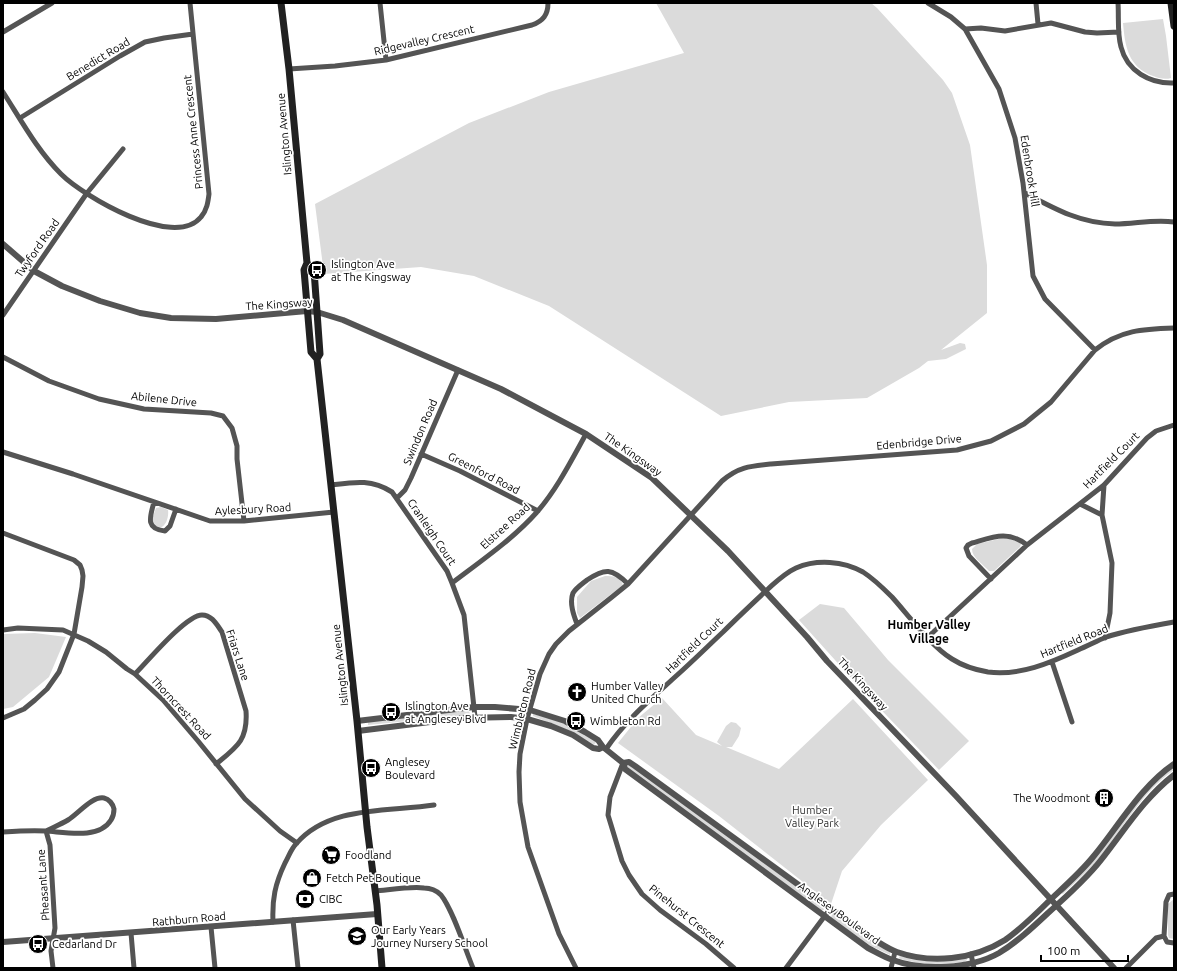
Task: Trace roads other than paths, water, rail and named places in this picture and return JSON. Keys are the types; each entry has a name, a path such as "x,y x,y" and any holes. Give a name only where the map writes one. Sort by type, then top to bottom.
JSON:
{"main road":[{"name":"Islington Avenue","path":"281,3 289,68 307,263 304,270 311,352 317,359 357,721 365,812 375,891 382,968"},
{"path":"1171,3 1174,26"},
{"name":"Islington Avenue","path":"307,263 314,270 320,354 317,359"}],"street":[{"path":"3,32 52,3"},
{"name":"Princess Anne Crescent","path":"3,92 53,166 87,194 111,209 126,216 162,226 184,226 192,223 200,218 206,208 209,194 190,3"},
{"path":"380,3 386,60"},
{"name":"Ridgevalley Crescent","path":"289,68 335,66 386,60 540,22 546,16 548,3"},
{"name":"Edenbrook Hill","path":"928,3 951,17 965,29 1004,99 1015,138 1025,193 1031,266 1036,284 1049,303 1095,350"},
{"path":"1036,3 1038,24"},
{"path":"1118,3 1120,46 1127,60 1136,72 1150,80 1174,83"},
{"path":"965,29 981,28 1005,31 1028,28 1038,24 1051,23 1085,32 1120,32"},
{"name":"Benedict Road","path":"20,118 145,42 193,34"},
{"name":"Twyford Road","path":"3,314 87,194 123,149"},
{"path":"1025,193 1083,220 1112,224 1149,221 1174,222"},
{"name":"The Kingsway","path":"3,244 34,270 62,286 100,301 140,313 156,316 216,319 307,311 317,312 344,320 501,389 586,434 652,478 728,551 827,660 956,796 1114,968"},
{"name":"Edenbridge Drive","path":"690,515 729,474 749,466 957,450 991,441 1024,424 1051,402 1095,350 1112,338 1137,330 1174,328"},
{"name":"Abilene Drive","path":"3,357 49,381 99,399 144,409 211,413 224,416 232,428 236,438 244,521"},
{"name":"Swindon Road","path":"397,498 405,490 458,370"},
{"name":"Hartfield Court","path":"928,637 1027,545 1104,485 1147,438 1156,431 1174,425"},
{"name":"Elstree Road","path":"452,583 491,553 528,522 538,511 554,490 586,434"},
{"name":"Aylesbury Road","path":"3,452 73,474 210,521 244,521 334,512"},
{"name":"Greenford Road","path":"421,454 460,471 538,511"},
{"name":"Cranleigh Court","path":"331,485 353,482 370,482 383,486 392,492 447,571 464,615 475,717"},
{"path":"1104,485 1102,515 1112,563 1110,613 1105,638"},
{"path":"154,502 150,520 152,526 157,530 165,531 170,526 176,509"},
{"path":"1080,504 1102,515"},
{"name":"Wimbleton Road","path":"576,968 558,934 528,847 523,825 520,802 520,754 530,710 540,674 545,662 556,644 577,624 628,584 690,515"},
{"path":"3,533 74,560 80,566 83,580 74,634 59,672 47,689 24,709 3,718"},
{"path":"991,579 969,556 966,548 968,545 1002,536 1015,538 1027,545"},
{"name":"Hartfield Road","path":"765,592 786,574 796,568 817,562 831,562 844,565 863,572 880,586 928,637 953,660 964,665 987,671 1010,672 1052,662 1105,638 1152,625 1174,622"},
{"path":"577,624 574,616 572,598 580,586 601,572 608,571 614,572 628,584"},
{"name":"Hartfield Court","path":"604,748 634,714 765,592"},
{"name":"Friars Lane","path":"135,674 189,619 202,615 208,616 216,623 222,632 246,711 246,720 243,735 235,749 216,764"},
{"name":"Thorncrest Road","path":"3,630 18,628 56,629 68,631 106,652 135,674 163,700 245,799 280,831 297,843"},
{"path":"1052,662 1072,722"},
{"name":"Anglesey Boulevard","path":"357,721 474,707 530,710 547,714 572,725 598,740 604,748 622,763 624,769 868,948 893,960 930,968 973,965 998,954 1024,935 1056,906 1100,862 1154,792 1174,775"},
{"name":"Anglesey Boulevard","path":"358,731 475,717 510,717 528,719 561,730 593,748 604,748"},
{"name":"Anglesey Boulevard","path":"622,763 629,762 873,939 895,952 934,959 943,959 971,954 1004,940 1026,923 1092,859 1147,787 1174,764"},
{"name":"Pinehurst Crescent","path":"622,763 610,797 608,814 622,861 629,875 642,894 660,910 706,944 734,968"},
{"path":"3,832 46,830 56,833 81,833 100,830 106,827 112,818 114,812 113,806 106,799 96,799 69,820 46,830"},
{"path":"273,922 272,905 284,865 297,843 316,827 330,820 365,812 434,805"},
{"name":"Pheasant Lane","path":"46,830 50,845 55,928 51,951 53,968"},
{"path":"375,891 423,887 432,889 439,894 446,902 473,968"},
{"path":"1174,894 1169,895 1166,902 1164,936 1167,942 1174,943"},
{"path":"786,968 830,909"},
{"name":"Rathburn Road","path":"3,942 377,914"},
{"path":"293,920 298,968"},
{"path":"211,927 215,968"},
{"path":"131,933 134,968"},
{"path":"1126,968 1156,938 1164,936"},
{"path":"891,968 895,952"},
{"path":"971,954 973,965"}],"place":[{"name":"Islington Ave at The Kingsway","path":"317,270"},
{"name":"Humber Valley United Church","path":"577,692"},
{"name":"Islington Ave at Anglesey Blvd","path":"391,712"},
{"name":"Wimbleton Rd","path":"576,721"},
{"name":"Anglesey Boulevard","path":"371,768"},
{"name":"The Woodmont","path":"1104,798"},
{"name":"Foodland","path":"331,855"},
{"name":"Fetch Pet Boutique","path":"312,878"},
{"name":"CIBC","path":"305,899"},
{"name":"Our Early Years Journey Nursery School","path":"357,936"},
{"name":"Cedarland Dr","path":"38,944"}],"district":[{"name":"Humber Valley Village","path":"929,631"}],"park label":[{"name":"Humber Valley Park","path":"812,816"}]}
